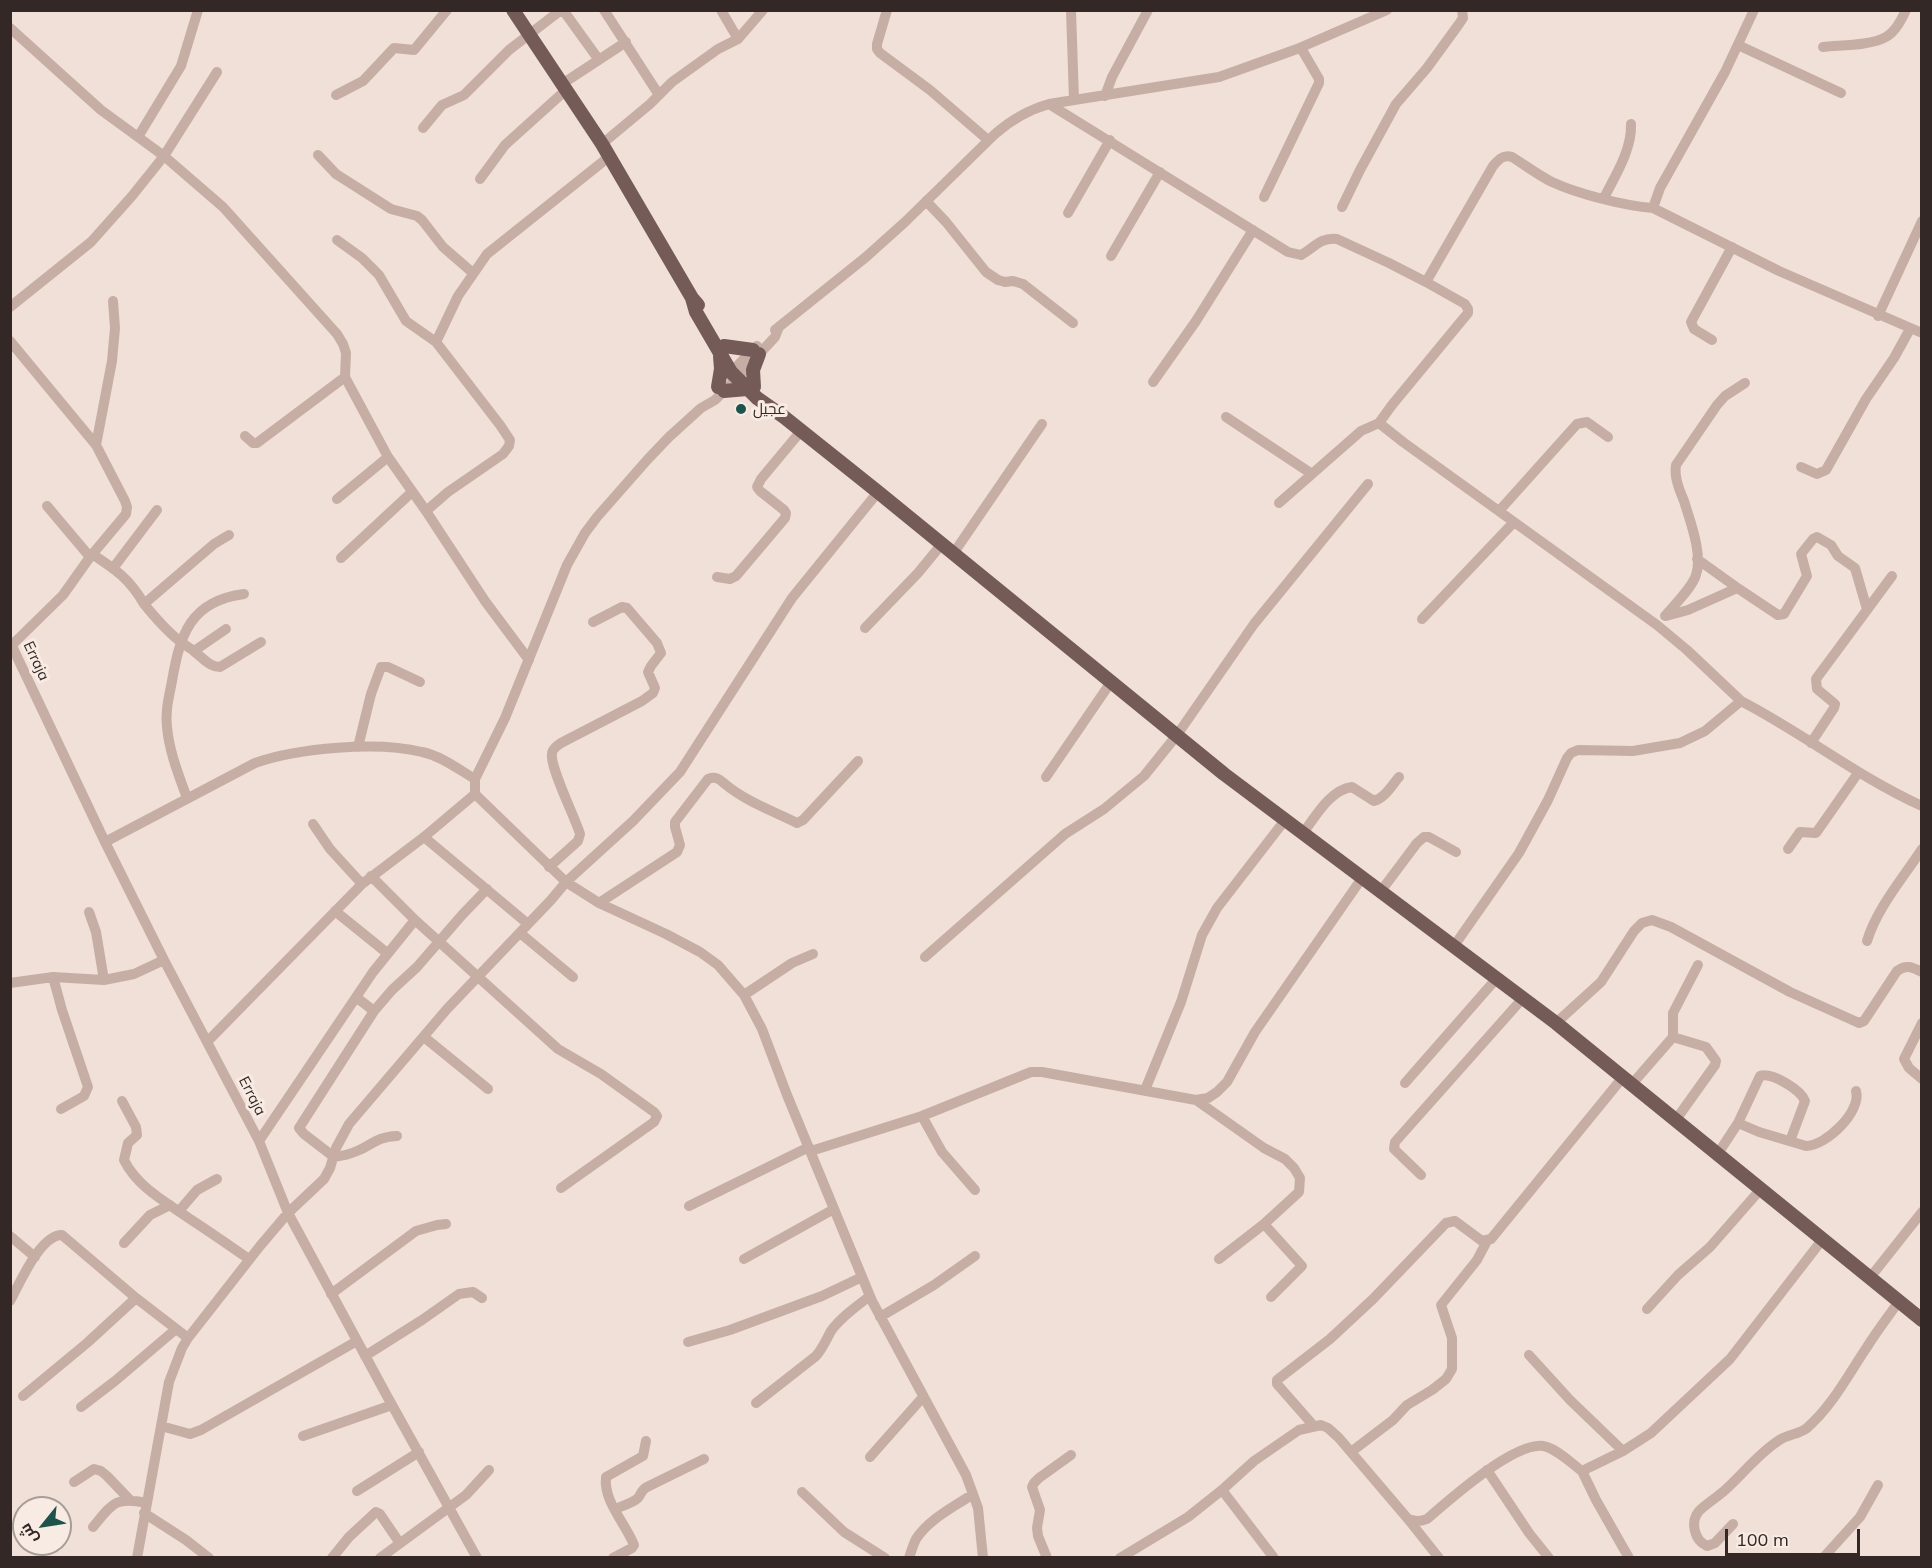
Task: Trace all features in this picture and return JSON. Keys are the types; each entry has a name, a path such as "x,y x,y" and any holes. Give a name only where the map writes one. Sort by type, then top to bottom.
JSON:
{"main road":[{"path":"513,10 606,150 692,298 696,312 736,373 776,413 878,492 953,555 1285,820 1556,1023 1922,1320"},
{"path":"722,350 756,352 750,388"},
{"path":"722,350 721,389 750,388"}],"street":[{"path":"138,137 181,66 198,10"},
{"path":"336,95 363,81 394,48 414,50 447,10"},
{"path":"423,128 442,105 465,94 509,50 562,10 599,60"},
{"path":"604,10 659,95"},
{"path":"721,10 738,39"},
{"path":"436,342 458,296 487,254 606,150 659,95 693,66 738,39 763,10"},
{"path":"887,10 877,44 880,53 930,90 988,140"},
{"path":"1071,10 1074,100"},
{"path":"1105,96 1117,66 1148,10"},
{"path":"983,1557 981,1525 974,1494 966,1475 870,1296 762,1029 744,995 718,965 700,952 599,903 566,882 496,817 475,794 475,779 505,718 560,583 585,533 597,517 669,437 721,389 756,352 775,337 779,327 866,257 988,140 1016,117 1036,107 1219,77 1301,48 1387,10"},
{"path":"1342,207 1396,104 1427,68 1459,24 1463,18 1462,10"},
{"path":"1653,208 1660,188 1695,127 1754,10"},
{"path":"1823,47 1885,38 1892,32 1906,10"},
{"path":"10,28 86,98 164,156 222,207 337,334 346,353 345,377 388,457 485,602 530,660"},
{"path":"480,179 499,151 564,87 626,42"},
{"path":"1738,45 1841,93"},
{"path":"1264,197 1319,83 1319,79 1301,48"},
{"path":"10,307 91,242 164,156 217,72"},
{"path":"1049,104 1288,252 1301,255 1322,240 1337,239 1426,282 1465,304 1468,309 1468,313 1379,423 1361,431 1279,503"},
{"path":"1604,198 1628,145 1631,124"},
{"path":"1068,213 1110,140"},
{"path":"318,154 336,174 391,209 417,216 443,247 473,273"},
{"path":"1426,282 1493,166 1502,157 1508,156 1553,182 1629,206 1653,208 1779,271 1878,316 1922,333"},
{"path":"1111,256 1160,172"},
{"path":"926,201 992,277 1005,282 1013,281 1023,284 1073,323"},
{"path":"1878,316 1922,220"},
{"path":"1153,382 1196,321 1253,230"},
{"path":"337,240 362,258 379,275 406,321 436,342 510,441 503,454 448,492 426,511"},
{"path":"1712,340 1694,329 1691,322 1732,247"},
{"path":"96,445 112,361 115,328 113,301"},
{"path":"1801,467 1817,474 1826,470 1866,399 1894,358 1910,329"},
{"path":"10,341 96,445 127,507 124,517 91,556 63,595 11,644"},
{"path":"245,436 253,443 257,443 345,377"},
{"path":"1657,625 1696,575 1697,544 1677,483 1676,465 1717,405 1725,396 1745,383"},
{"path":"1226,417 1312,474"},
{"path":"1499,511 1577,424 1587,422 1608,437"},
{"path":"1379,423 1657,625 1741,701 1770,716 1858,773 1922,806"},
{"path":"953,555 1042,424"},
{"path":"717,576 730,579 736,576 785,518 784,510 757,487 801,431"},
{"path":"337,499 388,457"},
{"path":"925,957 1065,834 1104,809 1138,783 1177,735 1254,624 1368,484"},
{"path":"341,558 412,492"},
{"path":"137,1557 169,1382 188,1338 288,1213 324,1179 336,1148 349,1124 447,1009 566,882 633,821 680,772 792,598 878,492"},
{"path":"47,506 91,556 114,567 162,625 210,665 220,667 261,642"},
{"path":"114,567 158,510"},
{"path":"1422,619 1514,522"},
{"path":"144,604 214,544 229,535"},
{"path":"1697,559 1778,615 1784,614 1807,576 1801,554 1813,539 1818,537 1831,545 1838,556 1855,568 1867,609"},
{"path":"865,628 918,573 941,545"},
{"path":"1811,742 1835,704 1817,689 1816,679 1892,576"},
{"path":"1666,615 1688,610 1739,589"},
{"path":"187,798 167,731 165,714 180,642 190,622 217,600 244,594"},
{"path":"549,867 578,841 580,834 551,757 553,749 642,701 653,693 655,688 648,672 661,653 657,643 627,608 622,607 593,622"},
{"path":"194,651 226,629"},
{"name":"Erraja","path":"11,644 105,842 259,1142 288,1213 477,1557"},
{"path":"358,747 371,694 381,667 388,667 420,682"},
{"path":"1046,777 1111,682"},
{"path":"1454,946 1520,853 1571,753 1578,750 1633,751 1680,743 1705,731 1741,701"},
{"path":"105,842 255,763 299,752 358,747 396,748 423,752 447,762 475,779"},
{"path":"599,903 677,852 680,845 675,822 708,779 719,778 734,792 797,823 803,820 858,761"},
{"path":"1788,849 1800,832 1816,833 1858,773"},
{"path":"1303,833 1336,793 1352,787 1374,801 1378,800 1399,777"},
{"path":"207,1042 362,884 424,837 475,794"},
{"path":"1145,1090 1181,1002 1202,935 1217,908 1285,820"},
{"path":"313,824 330,849 362,884"},
{"path":"424,837 528,924"},
{"path":"1381,891 1424,837 1429,837 1456,852"},
{"path":"1867,941 1884,907 1922,849"},
{"path":"371,876 415,920 558,1049 601,1074 657,1116 654,1122 561,1188"},
{"path":"689,1206 810,1149 922,1116 1031,1072 1042,1072 1197,1100 1208,1098 1227,1082 1255,1032 1362,878"},
{"path":"334,1157 300,1131 300,1124 374,1011 392,990 425,959 487,889"},
{"path":"335,911 387,953"},
{"path":"89,912 96,932 104,980"},
{"path":"259,1142 356,997 387,953 415,920"},
{"path":"1556,1023 1601,982 1634,931 1646,920 1671,927 1790,992 1859,1023 1864,1021 1897,971 1909,966 1922,972"},
{"path":"520,933 573,977"},
{"path":"744,995 792,963 813,954"},
{"path":"10,983 53,977 104,980 134,974 164,960"},
{"path":"1351,1452 1393,1420 1407,1405 1446,1379 1452,1369 1452,1338 1441,1305 1477,1260 1487,1241 1495,1235 1628,1080 1672,1036 1673,1013 1698,965"},
{"path":"53,977 88,1087 84,1096 61,1109"},
{"path":"1405,1083 1497,978"},
{"path":"356,997 374,1011"},
{"path":"1421,1175 1394,1149 1395,1142 1523,998"},
{"path":"1922,1023 1904,1059 1909,1068 1922,1079"},
{"path":"1672,1036 1706,1047 1716,1061 1675,1120"},
{"path":"424,1037 488,1089"},
{"path":"1717,1155 1738,1123 1760,1076 1764,1074 1781,1080 1803,1096 1805,1101 1790,1141"},
{"path":"1738,1123 1806,1146 1814,1146 1835,1132 1855,1107 1858,1097 1856,1091"},
{"path":"1197,1100 1264,1148 1285,1159 1300,1178 1299,1192 1264,1224 1219,1259"},
{"path":"122,1101 136,1128 137,1135 128,1143 124,1160 140,1183 249,1259"},
{"path":"922,1116 942,1152 975,1190"},
{"path":"334,1157 360,1150 385,1137 397,1136"},
{"path":"124,1243 150,1215 174,1208 197,1190 217,1179"},
{"path":"1647,1309 1678,1275 1710,1247 1760,1190"},
{"path":"744,1259 834,1209"},
{"path":"1869,1279 1922,1212"},
{"path":"1313,1425 1277,1384 1277,1380 1330,1339 1446,1223 1455,1221 1482,1241 1487,1241"},
{"path":"331,1294 416,1231 447,1224"},
{"path":"1264,1224 1302,1266 1271,1297"},
{"path":"10,1301 44,1245 53,1237 62,1235 136,1298 188,1338"},
{"path":"10,1236 35,1257"},
{"path":"1582,1471 1652,1433 1730,1359 1822,1240"},
{"path":"880,1317 934,1285 975,1256"},
{"path":"688,1342 742,1326 822,1296 862,1277"},
{"path":"365,1356 459,1294 473,1292 482,1298"},
{"path":"756,1403 816,1356 832,1330 855,1307 870,1296"},
{"path":"23,1396 87,1343 136,1298"},
{"path":"1733,1524 1715,1543 1707,1546 1702,1544 1694,1526 1699,1512 1773,1445 1782,1438 1807,1428 1829,1404 1844,1386 1867,1347 1899,1302"},
{"path":"81,1407 116,1381 176,1329"},
{"path":"160,1426 190,1434 201,1430 357,1341"},
{"path":"1529,1355 1570,1400 1623,1450"},
{"path":"870,1457 923,1397"},
{"path":"303,1436 392,1405"},
{"path":"1120,1557 1181,1522 1254,1461 1299,1430 1313,1425 1328,1428 1351,1452 1439,1557"},
{"path":"613,1557 634,1545 607,1490 606,1477 644,1456 646,1441"},
{"path":"1408,1519 1421,1522 1427,1519 1460,1489 1487,1470 1518,1453 1536,1446 1546,1446 1582,1471 1629,1557"},
{"path":"357,1491 419,1452"},
{"path":"1047,1557 1038,1536 1040,1510 1032,1487 1039,1478 1071,1455"},
{"path":"615,1509 635,1500 647,1487 704,1460"},
{"path":"74,1482 94,1469 101,1471 129,1499 145,1508 209,1557"},
{"path":"380,1557 471,1490 489,1470"},
{"path":"1487,1470 1529,1533 1549,1557"},
{"path":"1823,1557 1860,1517 1878,1485"},
{"path":"1221,1490 1274,1557"},
{"path":"802,1492 850,1536 885,1557"},
{"path":"909,1557 915,1541 924,1531 937,1519 974,1494"},
{"path":"93,1527 110,1506 129,1499"},
{"path":"332,1557 349,1537 376,1512 399,1542"}],"place":[{"name":"عجيل","path":"741,409"}]}
